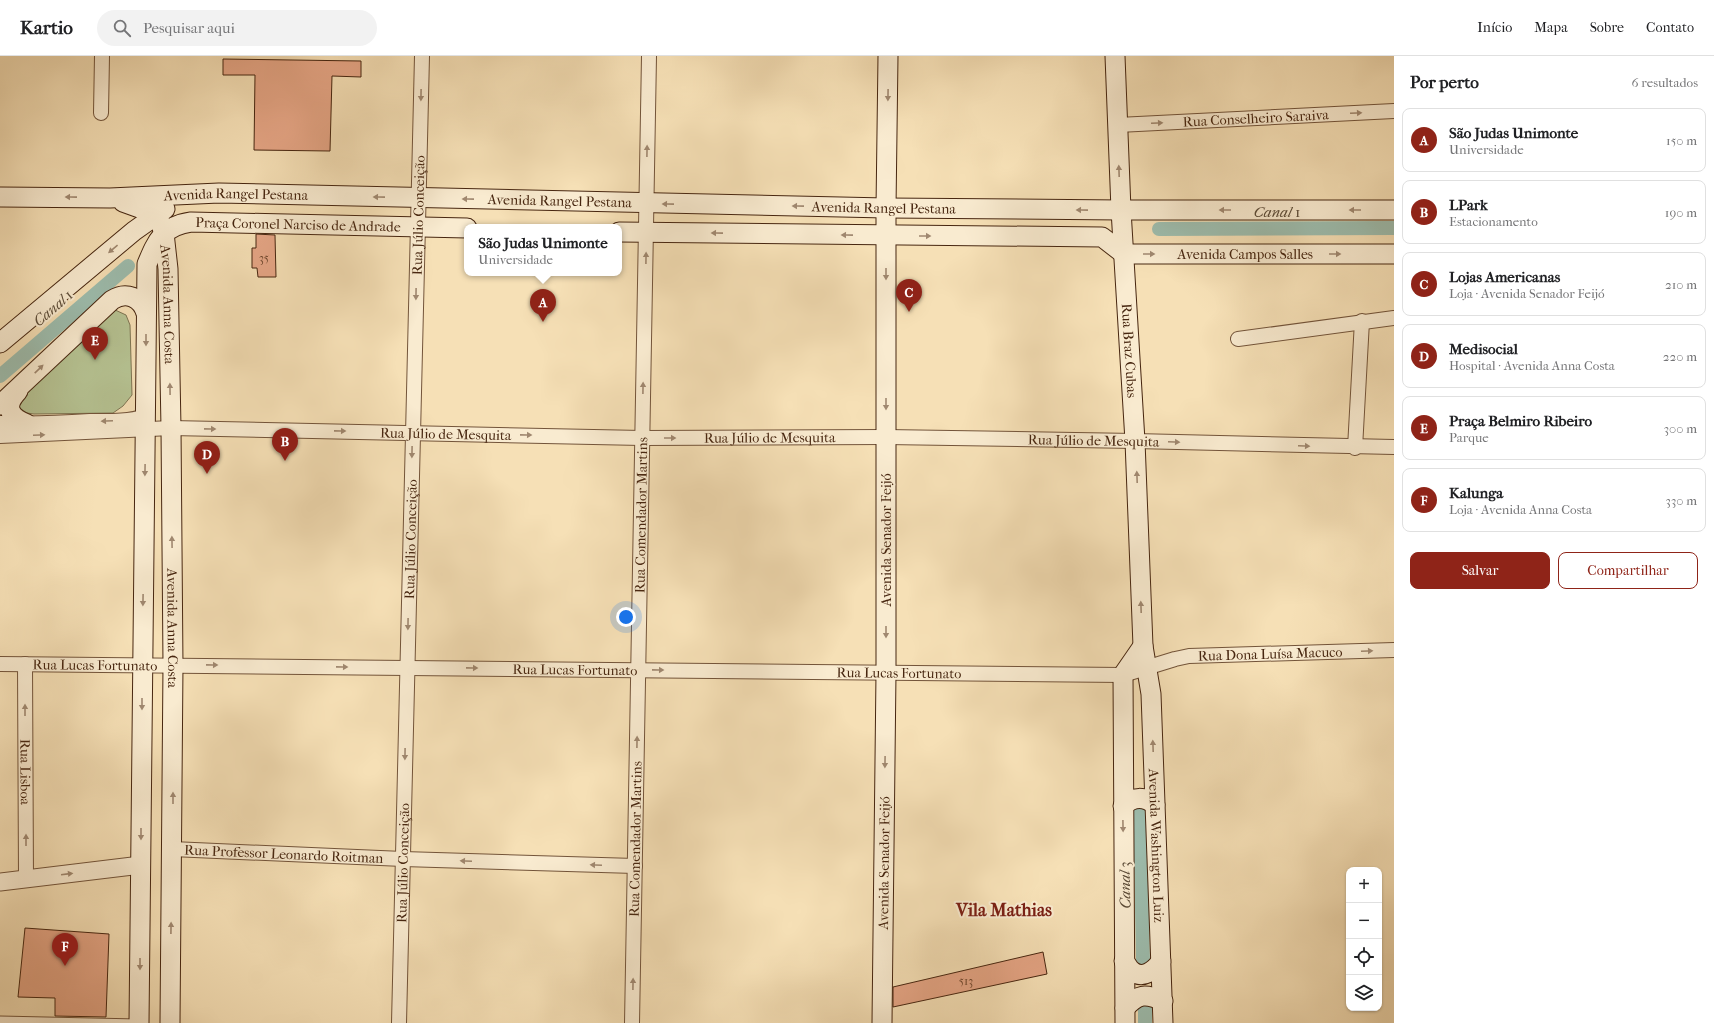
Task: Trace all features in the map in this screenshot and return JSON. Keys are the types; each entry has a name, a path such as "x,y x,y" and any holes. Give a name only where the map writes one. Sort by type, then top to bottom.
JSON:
{"main road":[{"name":"Avenida Senador Feijó","path":"882,1023 886,673 886,208 888,56"},
{"name":"Rua Braz Cubas","path":"1115,56 1120,210 1136,441 1143,646 1148,667"},
{"name":"Avenida Rangel Pestana","path":"0,197 110,198 206,194 646,204 1120,210"},
{"path":"0,343 154,216 182,200 206,194"},
{"path":"110,198 137,206 154,216 160,222 165,234 134,231"},
{"path":"1120,210 1394,210"},
{"name":"Praça Coronel Narciso de Andrade","path":"165,234 191,222 417,227"},
{"path":"417,227 464,228"},
{"name":"Avenida Rangel Pestana","path":"622,232 1102,237 1124,254"},
{"name":"Avenida Anna Costa","path":"165,234 168,269 171,428 173,665 170,1023"},
{"name":"Avenida Anna Costa","path":"140,1023 142,665 147,264 165,234"},
{"name":"Avenida Campos Salles","path":"1124,254 1394,254"},
{"path":"0,405 116,297 125,295 135,297 142,304 146,313"},
{"path":"20,388 13,396 9,407 13,416 27,424"},
{"path":"1125,1016 1123,675 1143,646"},
{"name":"Avenida Washington Luiz","path":"1148,667 1152,694 1163,1023"},
{"path":"1123,774 1130,781 1140,783 1148,780 1155,774"},
{"path":"1123,806 1131,800 1139,798 1148,800 1155,805"},
{"path":"1124,961 1131,971 1138,974 1155,970 1161,961"},
{"path":"1125,1016 1132,1000 1141,996 1152,996 1163,1001"}],"street":[{"path":"101,113 102,56"},
{"name":"Rua Júlio Conceição","path":"399,1023 422,56"},
{"name":"Rua Comendador Martins","path":"632,1023 649,56"},
{"name":"Rua Conselheiro Saraiva","path":"1118,125 1394,111"},
{"path":"1238,339 1362,321 1394,318"},
{"path":"1354,448 1362,321"},
{"path":"0,423 27,424 130,420 145,423"},
{"path":"0,436 145,423"},
{"name":"Rua Júlio de Mesquita","path":"145,423 171,428 642,438 886,437 1136,441 1354,448 1394,447"},
{"name":"Rua Dona Luísa Macuco","path":"1148,667 1189,656 1394,650"},
{"name":"Rua Lucas Fortunato","path":"0,664 1123,675 1148,667"},
{"name":"Rua Lisboa","path":"25,664 26,879"},
{"name":"Rua Professor Leonardo Roitman","path":"172,849 403,860 635,866"},
{"path":"0,882 141,865"}],"lane":[{"path":"0,1020 140,1023"}],"green space":[{"path":"113,309 126,315 130,325 132,395 123,406 113,413 34,414 20,412 14,402"}],"building":[{"path":"223,59 361,61 361,77 332,76 330,151 254,150 255,75 223,75"},
{"path":"256,234 275,235 276,277 258,277 257,268 252,268 252,248 256,248"},
{"path":"25,928 109,934 106,1017 55,1016 55,998 18,997"},
{"path":"1043,952 1047,974 893,1007 893,987"}],"waterway":[{"name":"Canal 1","path":"1159,229 1394,228"},
{"name":"Canal 1","path":"0,376 128,266"},
{"name":"Canal 3","path":"1140,808 1143,961"},
{"name":"Canal 3","path":"1145,1007 1145,1023"}],"place":[{"name":"Lojas Americanas","path":"909,312"},
{"name":"São Judas Unimonte","path":"543,322"},
{"name":"Praça Belmiro Ribeiro","path":"95,360"},
{"name":"LPark","path":"285,461"},
{"name":"Medisocial","path":"207,474"},
{"name":"Kalunga","path":"65,966"}],"district":[{"name":"Vila Mathias","path":"1004,910"}]}
